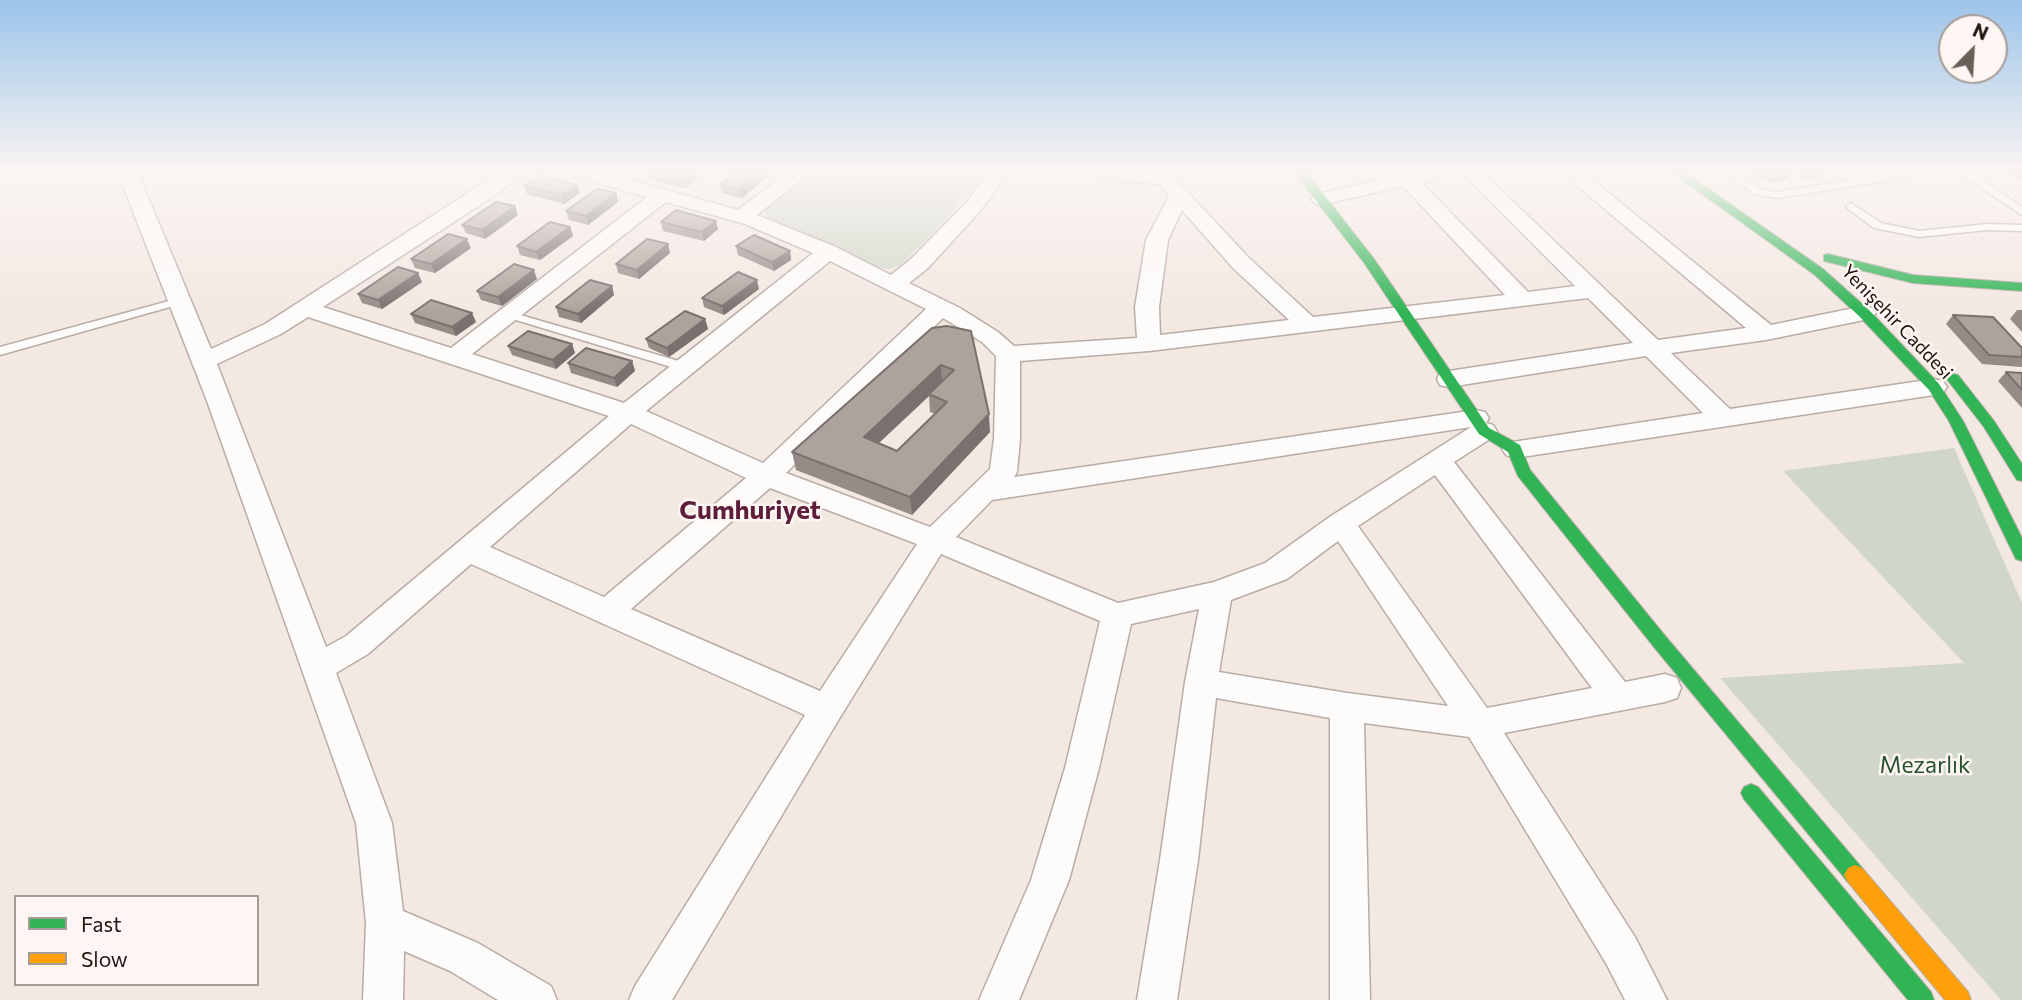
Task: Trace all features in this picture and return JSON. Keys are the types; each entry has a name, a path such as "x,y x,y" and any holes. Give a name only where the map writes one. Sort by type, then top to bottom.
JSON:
{"main road":[{"path":"1337,220 1405,313 1482,433 1515,449 1523,472 1643,621 1960,1000"},
{"name":"Yenişehir Caddesi","path":"1745,220 1819,272 1989,424 2022,476"},
{"path":"1774,220 1789,230"},
{"name":"Yenişehir Caddesi","path":"1811,246 1854,280"},
{"path":"1828,258 1913,279 2022,287"},
{"path":"1907,297 1923,290 1960,284"},
{"name":"Yenişehir Caddesi","path":"1937,376 1956,421 2022,555"},
{"path":"1745,785 1923,1000"}],"street":[{"path":"147,220 205,361 374,823 384,923 383,1000"},
{"path":"205,361 273,330 444,220"},
{"path":"455,356 632,220"},
{"path":"649,1000 827,709 935,540 1003,472 1007,439 1008,354 990,337 941,307 891,285 828,252 749,220"},
{"path":"891,285 929,254 961,220"},
{"path":"1149,344 1147,307 1157,240 1163,220"},
{"path":"1205,220 1241,263 1307,324"},
{"path":"1446,220 1522,299"},
{"path":"1520,220 1725,419"},
{"path":"1629,220 1766,333"},
{"path":"317,668 357,645 628,414 828,252"},
{"path":"1008,354 1149,344 1593,291"},
{"path":"607,612 766,476 941,307"},
{"path":"306,309 628,414 766,476 935,540 1117,615 1217,593 1276,571 1341,523 1482,433"},
{"path":"1449,379 1766,333 1864,313"},
{"path":"1515,449 1725,419 1937,376"},
{"path":"985,491 1482,433"},
{"path":"1438,460 1617,696"},
{"path":"1341,523 1479,724 1621,951 1647,1000"},
{"path":"468,550 827,709"},
{"path":"1157,1000 1179,860 1201,682 1217,593"},
{"path":"999,1000 1050,880 1082,768 1117,615"},
{"path":"1201,682 1347,707 1479,724 1665,688"},
{"path":"1347,707 1350,1000"},
{"path":"384,923 464,957 537,1000"}],"lane":[{"path":"1869,220 1878,226 1919,234 1987,227 2022,228"},
{"path":"0,351 180,301"},
{"path":"510,315 685,367"}],"green space":[{"path":"769,220 946,220 900,265 889,269 877,267 772,224"},
{"name":"Mezarlık","path":"1954,448 2022,603 2022,1000 2001,1000 1720,678 1964,663 1783,471"}],"building":[{"path":"470,220 496,220 482,230 462,225"},
{"path":"664,220 716,221 702,232 661,222"},
{"path":"550,222 570,227 536,252 517,246"},
{"path":"448,234 467,239 431,264 411,259"},
{"path":"754,235 790,251 772,262 736,246"},
{"path":"647,239 668,244 637,270 616,264"},
{"path":"514,264 534,270 498,297 477,291"},
{"path":"398,267 418,273 378,300 358,294"},
{"path":"738,272 757,280 722,306 702,298"},
{"path":"590,280 612,286 578,314 556,307"},
{"path":"431,300 472,313 452,327 411,314"},
{"path":"685,311 705,319 667,348 646,339"},
{"path":"1953,315 1993,317 2022,348 2022,357 1989,355"},
{"path":"947,326 971,331 989,414 910,497 792,452 932,328","holes":["941,365 954,370 929,394 947,402 897,451 864,437"]},
{"path":"528,331 572,344 553,360 508,346"},
{"path":"586,348 632,361 614,378 568,363"},
{"path":"2006,372 2022,373 2022,390"}],"traffic: fast":[{"path":"1337,220 1370,262 1484,431 1515,449 1523,472 1660,642 1855,875"},
{"path":"1745,220 1819,272 1864,313 1934,387 1956,421 2022,555"},
{"path":"1828,258 1913,279 1960,284"},
{"path":"1960,284 2022,287"},
{"path":"1953,378 1989,424 2022,476"},
{"path":"1751,793 1923,1000"}],"traffic: slow":[{"path":"1855,875 1960,1000"}],"district":[{"name":"Cumhuriyet","path":"750,510"}]}
